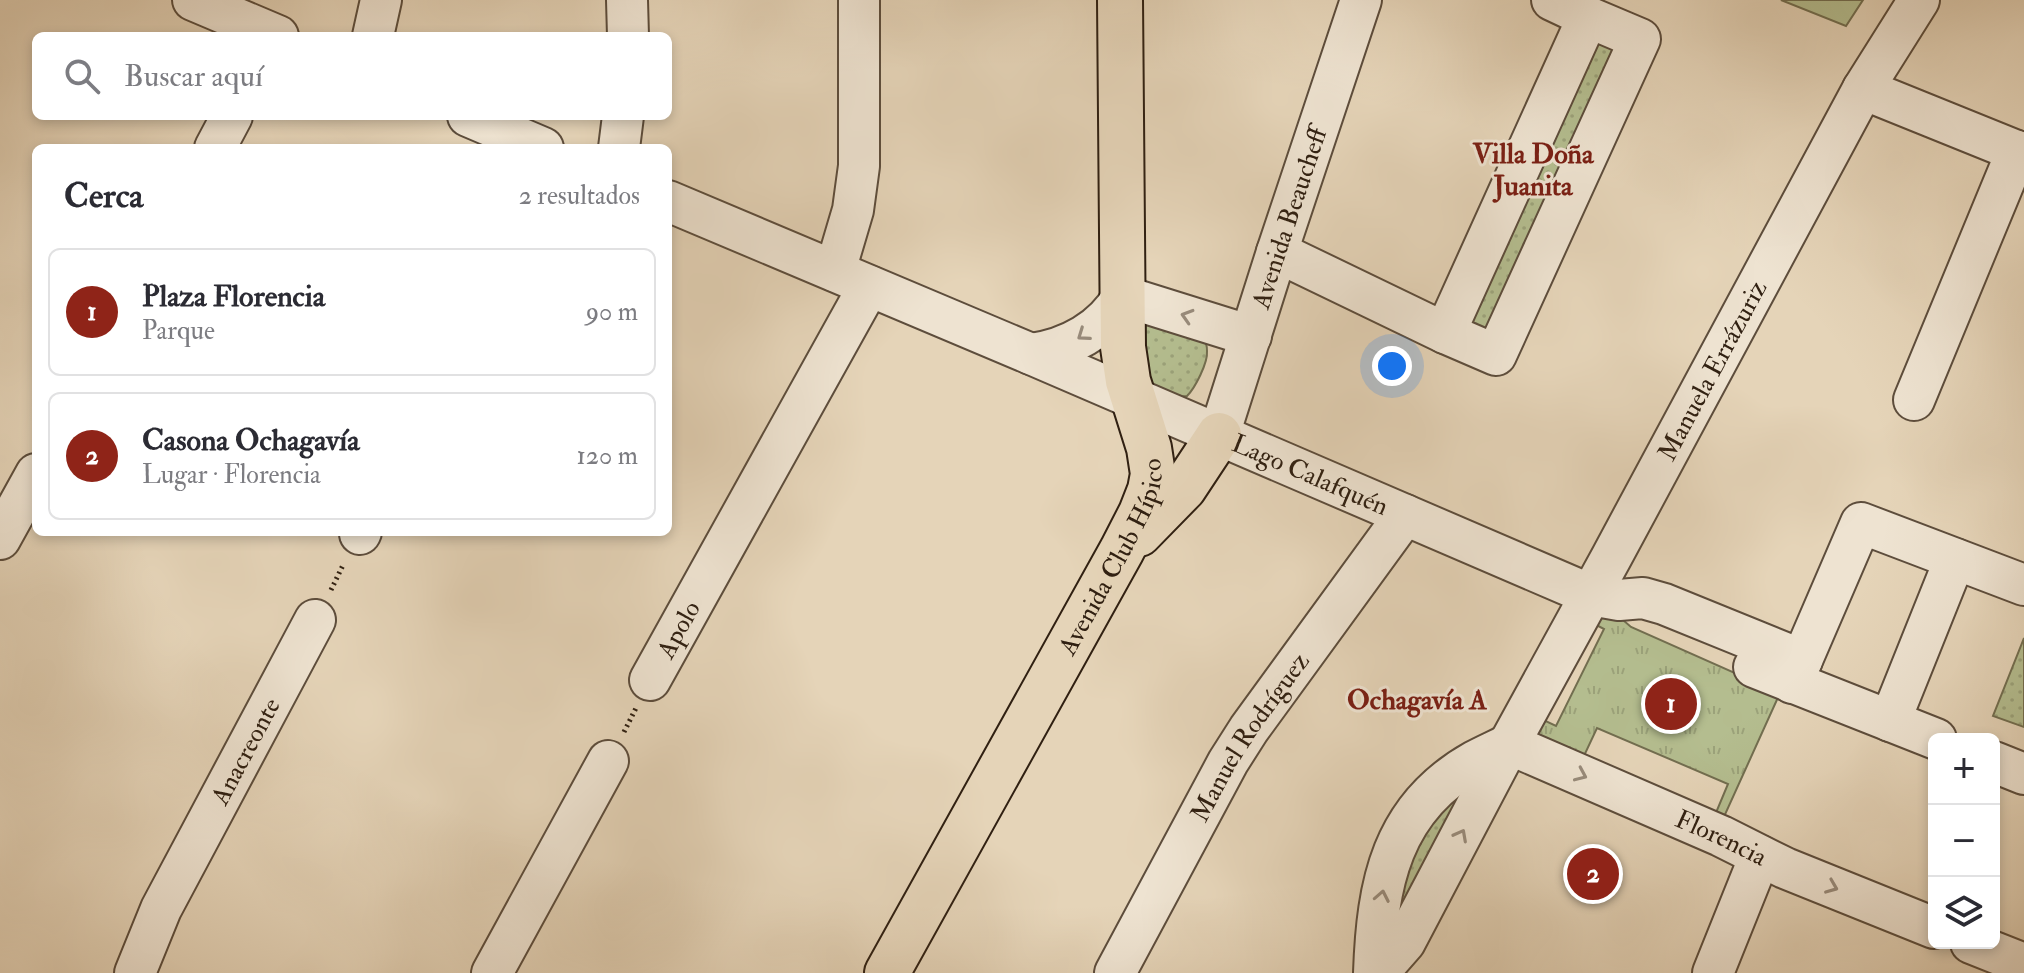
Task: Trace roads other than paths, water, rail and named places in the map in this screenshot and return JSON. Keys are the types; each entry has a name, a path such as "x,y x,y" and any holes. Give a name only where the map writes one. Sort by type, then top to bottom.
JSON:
{"main road":[{"name":"Avenida Club Hípico","path":"887,973 1122,550 1150,490 1153,474 1149,448 1124,360 1120,0"},
{"path":"1122,550 1184,488 1219,435"}],"street":[{"path":"193,0 268,32"},
{"path":"374,32 381,0"},
{"path":"627,0 628,32"},
{"name":"Apolo","path":"650,680 852,279 853,210 859,166 859,0"},
{"name":"Avenida Beaucheff","path":"1219,435 1361,0"},
{"path":"1277,252 1496,355 1640,39 1552,0"},
{"name":"Manuela Errázuriz","path":"1376,973 1405,942 1509,744 1605,598 1863,89 1919,0"},
{"path":"1445,333 1588,17"},
{"path":"1863,89 2021,152 1914,400"},
{"path":"217,144 230,120"},
{"path":"477,120 534,144"},
{"path":"620,144 622,120"},
{"name":"Lago Calafquén","path":"672,203 1605,598 1633,618 1797,671 1890,721 1928,736"},
{"path":"1031,354 1054,350 1077,340 1103,321 1123,296 1251,336"},
{"path":"0,539 32,481"},
{"name":"Manuel Rodríguez","path":"1115,973 1228,762 1405,515"},
{"path":"1797,671 1861,523 2024,585"},
{"path":"1890,721 1955,559"},
{"name":"Anacreonte","path":"135,973 161,909 315,620"},
{"name":"Manuela Errázuriz","path":"1376,973 1376,933 1383,887 1405,827 1417,810 1455,774 1509,744"},
{"name":"Florencia","path":"1509,744 1710,831 1785,868 1928,926"},
{"path":"492,973 608,761"},
{"path":"2000,764 2024,774"},
{"path":"1713,973 1760,856"},
{"path":"1983,949 2017,966"}],"place":[{"name":"Plaza Florencia","path":"1671,704"},
{"name":"Casona Ochagavía","path":"1593,874"}],"district":[{"name":"Villa Doña Juanita","path":"1533,169"},
{"name":"Ochagavía A","path":"1417,699"}]}
